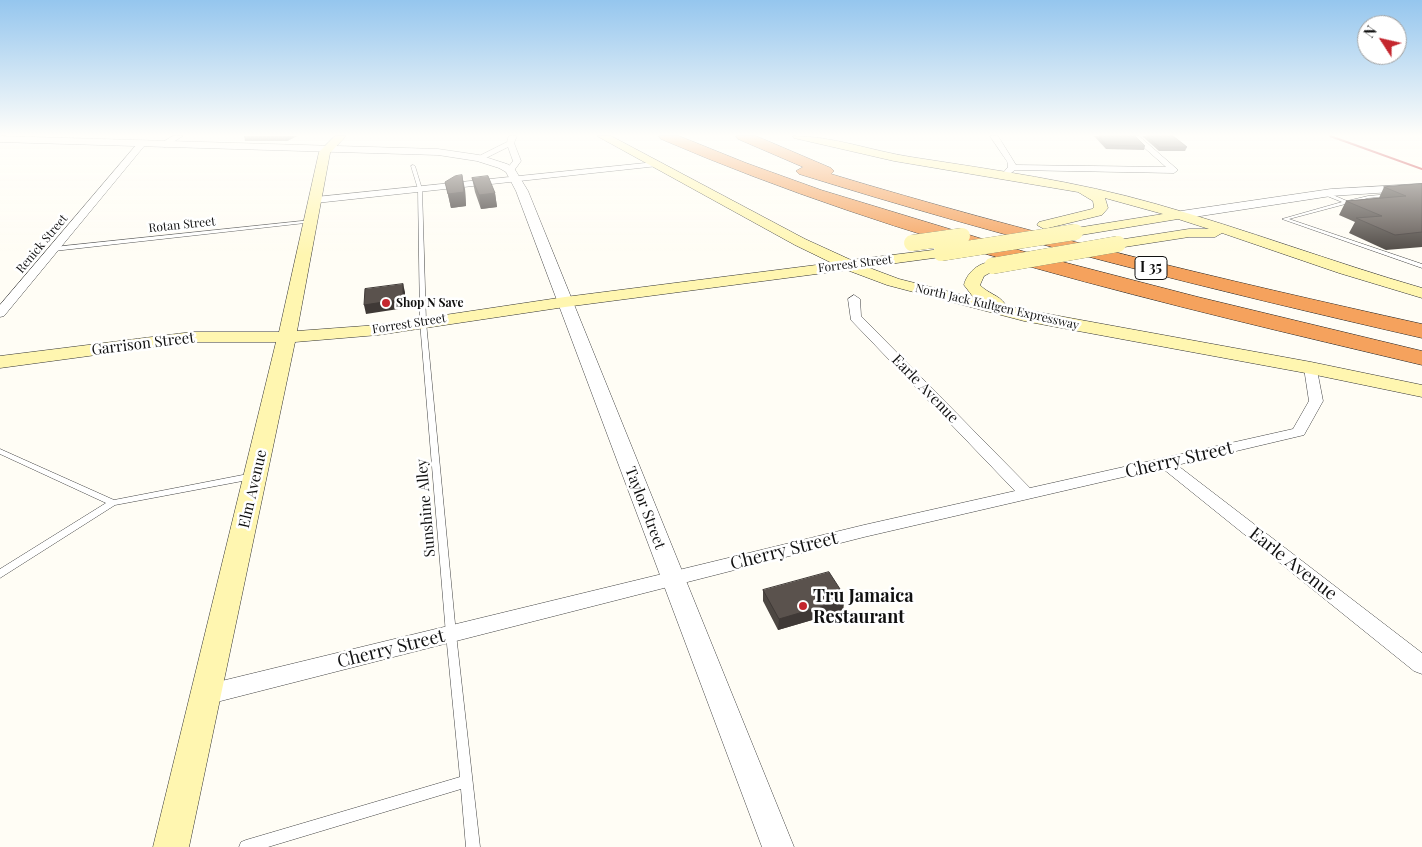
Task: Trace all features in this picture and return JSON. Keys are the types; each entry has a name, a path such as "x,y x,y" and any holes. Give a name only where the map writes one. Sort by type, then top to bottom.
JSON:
{"highway":[{"name":"I 35","path":"761,176 836,201 1084,274 1422,358"},
{"name":"I 35","path":"820,176 967,220 1208,282 1422,331"},
{"path":"842,176 967,220"},
{"path":"1084,274 1231,319 1422,371"}],"main road":[{"name":"Elm Avenue","path":"171,847 287,338 321,176"},
{"path":"677,176 808,246 853,254 912,243 1044,225 1097,212 1101,208 1099,199 1078,188"},
{"path":"1030,176 1181,216 1422,293"},
{"name":"Forrest Street","path":"287,338 378,330 565,302 853,254 940,253 1181,216"},
{"path":"1036,318 992,302 979,294 972,285 972,278 992,266 1189,233 1219,234 1248,238"},
{"name":"North Jack Kultgen Expressway","path":"853,254 864,272 927,291 1036,318 1311,368 1422,391"},
{"name":"Garrison Street","path":"0,362 183,338 226,336 287,338"}],"street":[{"name":"Renick Street","path":"0,314 115,176"},
{"path":"316,200 420,189 503,176"},
{"name":"Taylor Street","path":"513,176 522,191 778,847"},
{"name":"Forrest Street","path":"1181,216 1323,193 1383,186 1422,186"},
{"name":"Earle Avenue","path":"854,299 855,317 1028,495"},
{"name":"Cherry Street","path":"205,695 864,531 1299,432 1316,401 1311,368"},
{"name":"Earle Avenue","path":"1165,463 1422,665"}],"lane":[{"name":"Sunshine Alley","path":"415,176 420,189 423,322 451,634 473,847"},
{"path":"1323,193 1347,203"},
{"path":"1395,195 1368,197 1284,219 1422,266"},
{"name":"Rotan Street","path":"54,249 312,221"},
{"path":"0,451 113,503"},
{"path":"0,574 113,503 256,476"},
{"path":"246,847 467,781"}],"building":[{"path":"455,176 462,176 464,192 448,194 445,182"},
{"path":"488,176 495,193 479,195 472,178"},
{"path":"1422,184 1422,232 1395,235 1356,218 1382,216 1346,201 1406,196 1384,187"},
{"path":"403,284 403,299 364,305 365,289"},
{"name":"Tru Jamaica Restaurant","path":"829,572 840,589 838,590 844,600 779,619 763,590"}],"place":[{"name":"Shop N Save","path":"386,303"},
{"name":"Tru Jamaica Restaurant","path":"803,606"}]}
